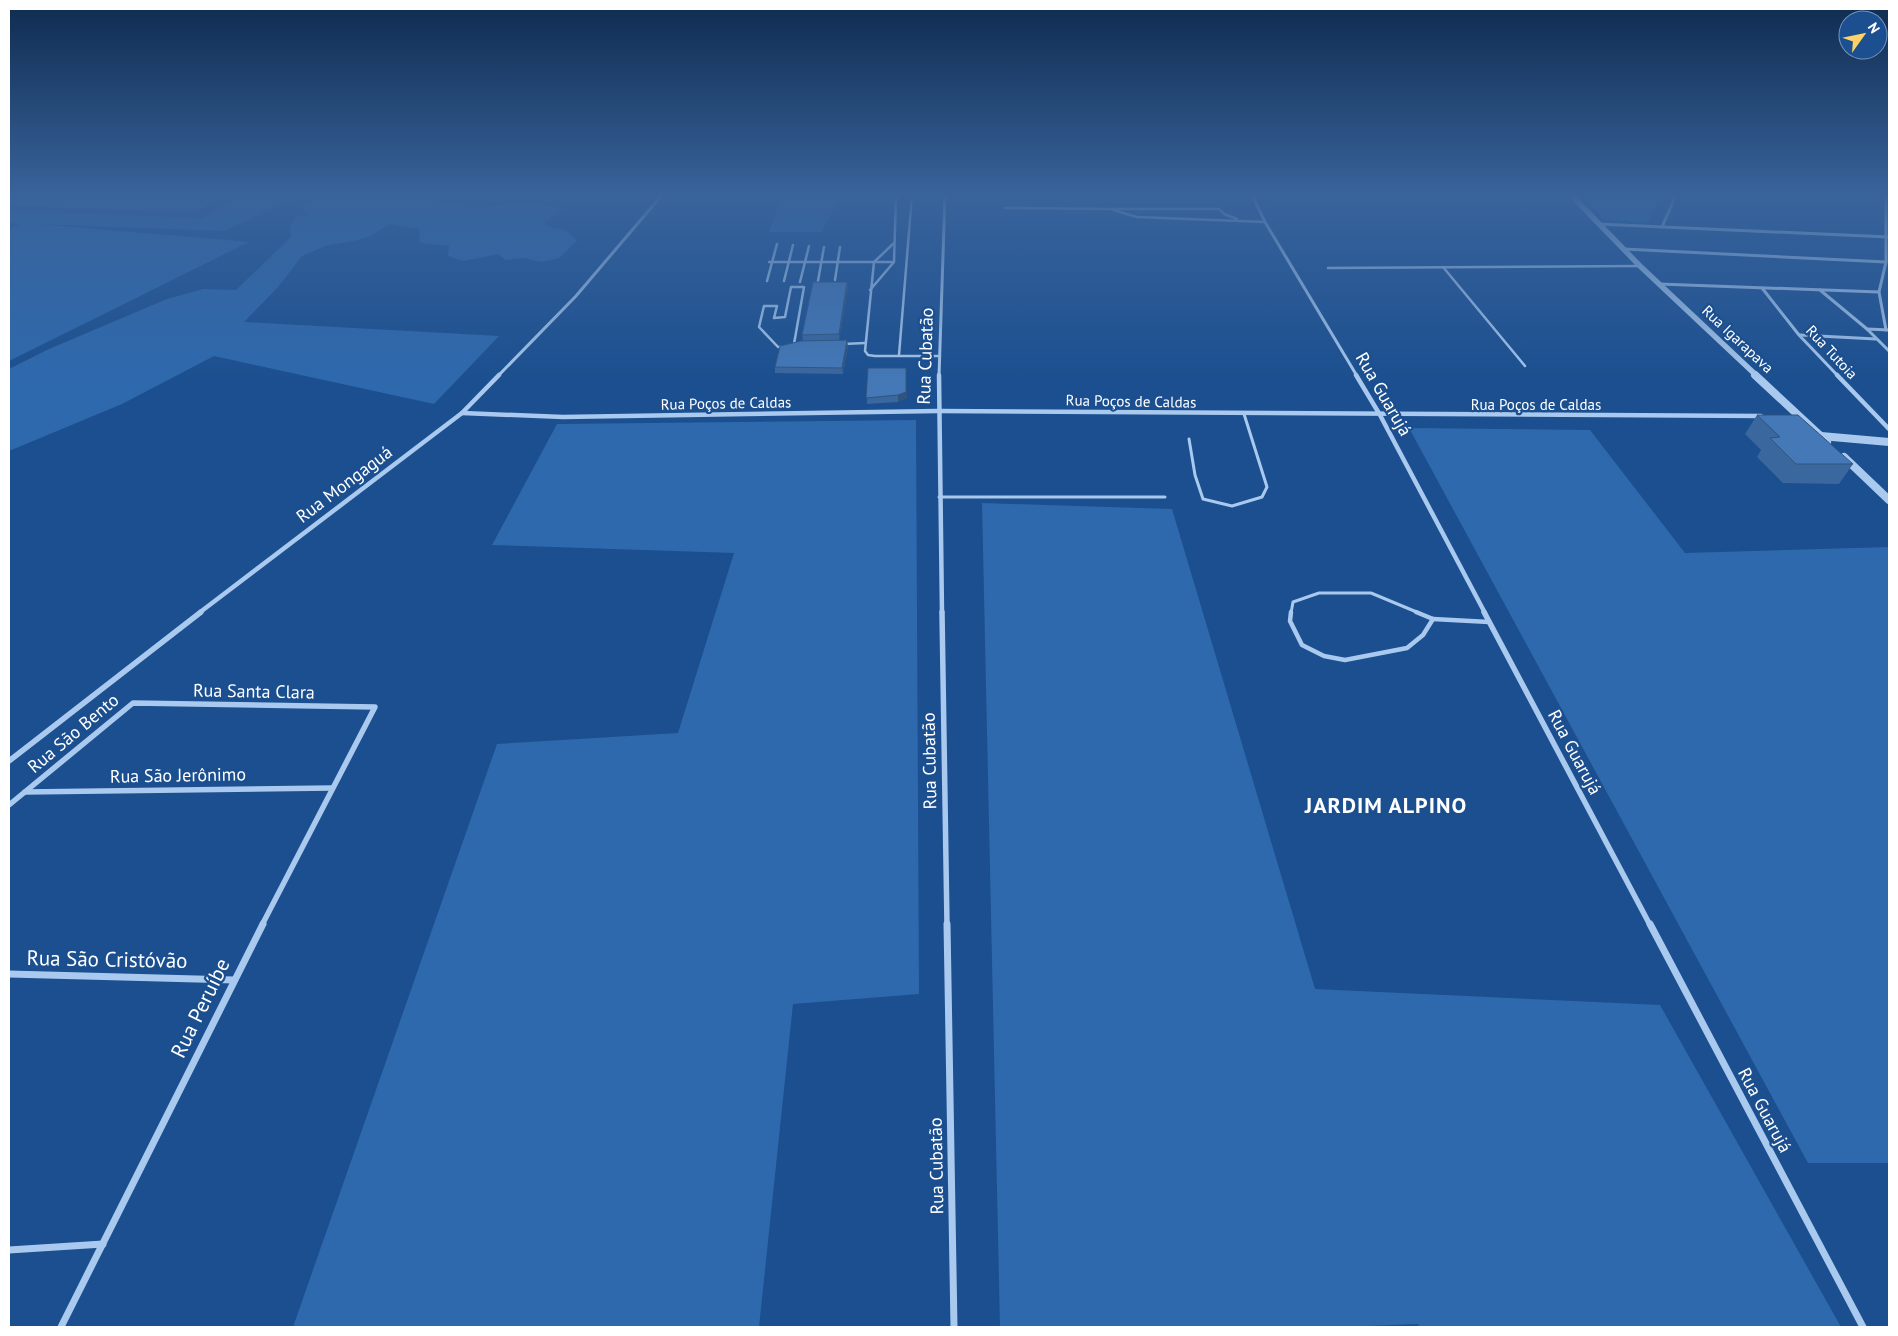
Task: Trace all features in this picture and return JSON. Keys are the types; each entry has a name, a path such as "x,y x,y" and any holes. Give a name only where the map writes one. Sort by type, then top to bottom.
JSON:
{"street":[{"name":"Rua Mongaguá","path":"9,760 293,540 462,414 576,296 609,257"},
{"name":"Rua Cubatão","path":"943,257 938,411 954,1327"},
{"name":"Rua Guarujá","path":"1286,257 1380,415 1863,1327"},
{"name":"Rua Igarapava","path":"1631,257 1889,500"},
{"path":"1784,257 1886,262"},
{"path":"1866,329 1888,330 1879,292 1886,257"},
{"path":"1659,284 1879,292"},
{"name":"Rua Tutoia","path":"1762,288 1799,335 1889,429"},
{"path":"1819,290 1866,329 1889,352"},
{"path":"1799,335 1876,339"},
{"name":"Rua Poços de Caldas","path":"462,414 563,417 938,411 1772,416"},
{"path":"1791,416 1800,416"},
{"path":"1821,436 1889,442"},
{"name":"Rua Santa Clara","path":"133,703 375,707"},
{"name":"Rua São Bento","path":"9,805 133,703"},
{"name":"Rua Peruíbe","path":"61,1327 234,980 375,707"},
{"name":"Rua São Jerônimo","path":"25,792 332,788"},
{"name":"Rua São Cristóvão","path":"9,974 234,980"},
{"path":"9,1250 103,1244"}],"lane":[{"path":"767,281 774,257"},
{"path":"784,281 790,257"},
{"path":"800,282 806,257"},
{"path":"818,282 822,257"},
{"path":"835,280 838,257"},
{"path":"879,257 874,262 864,351 868,355 940,356"},
{"path":"870,290 894,262 894,257"},
{"path":"899,355 907,257"},
{"path":"769,262 894,262"},
{"path":"1328,268 1640,266"},
{"path":"1443,267 1525,366"},
{"path":"794,344 804,287 791,287 785,317 774,318 777,306 764,306 759,327 778,347 793,347 794,344 803,344"},
{"path":"838,344 865,344"},
{"path":"1188,439 1195,475 1203,499 1220,506 1240,507 1262,497 1267,487 1244,414"},
{"path":"940,497 1165,498"},
{"path":"1433,619 1423,635 1407,648 1345,660 1324,656 1302,645 1290,621 1293,602 1319,593 1371,593 1433,619 1490,622"}],"shaded area":[{"path":"9,257 218,257 9,361"},
{"path":"270,257 301,257 279,286 244,322 499,336 434,404 214,356 122,404 9,451 9,369 49,349 167,299 203,289 236,290"},
{"path":"452,257 482,257 464,261"},
{"path":"502,257 560,257 541,262 524,258 506,260"},
{"path":"916,420 919,994 793,1004 759,1327 293,1327 497,744 678,733 734,553 492,545 557,424"},
{"path":"1409,428 1590,430 1685,553 1889,547 1889,1163 1808,1163"},
{"path":"982,503 1172,509 1315,989 1660,1005 1841,1327 1419,1327 1418,1324 1342,1327 1000,1327"}],"building":[{"path":"813,282 847,282 839,334 802,335"},
{"path":"847,340 842,368 775,367 780,346 801,341"},
{"path":"868,368 906,368 906,392 898,395 866,398"},
{"path":"1757,415 1798,415 1853,464 1796,464 1770,438 1780,437"}],"district":[{"name":"JARDIM ALPINO","path":"1386,805"}]}
